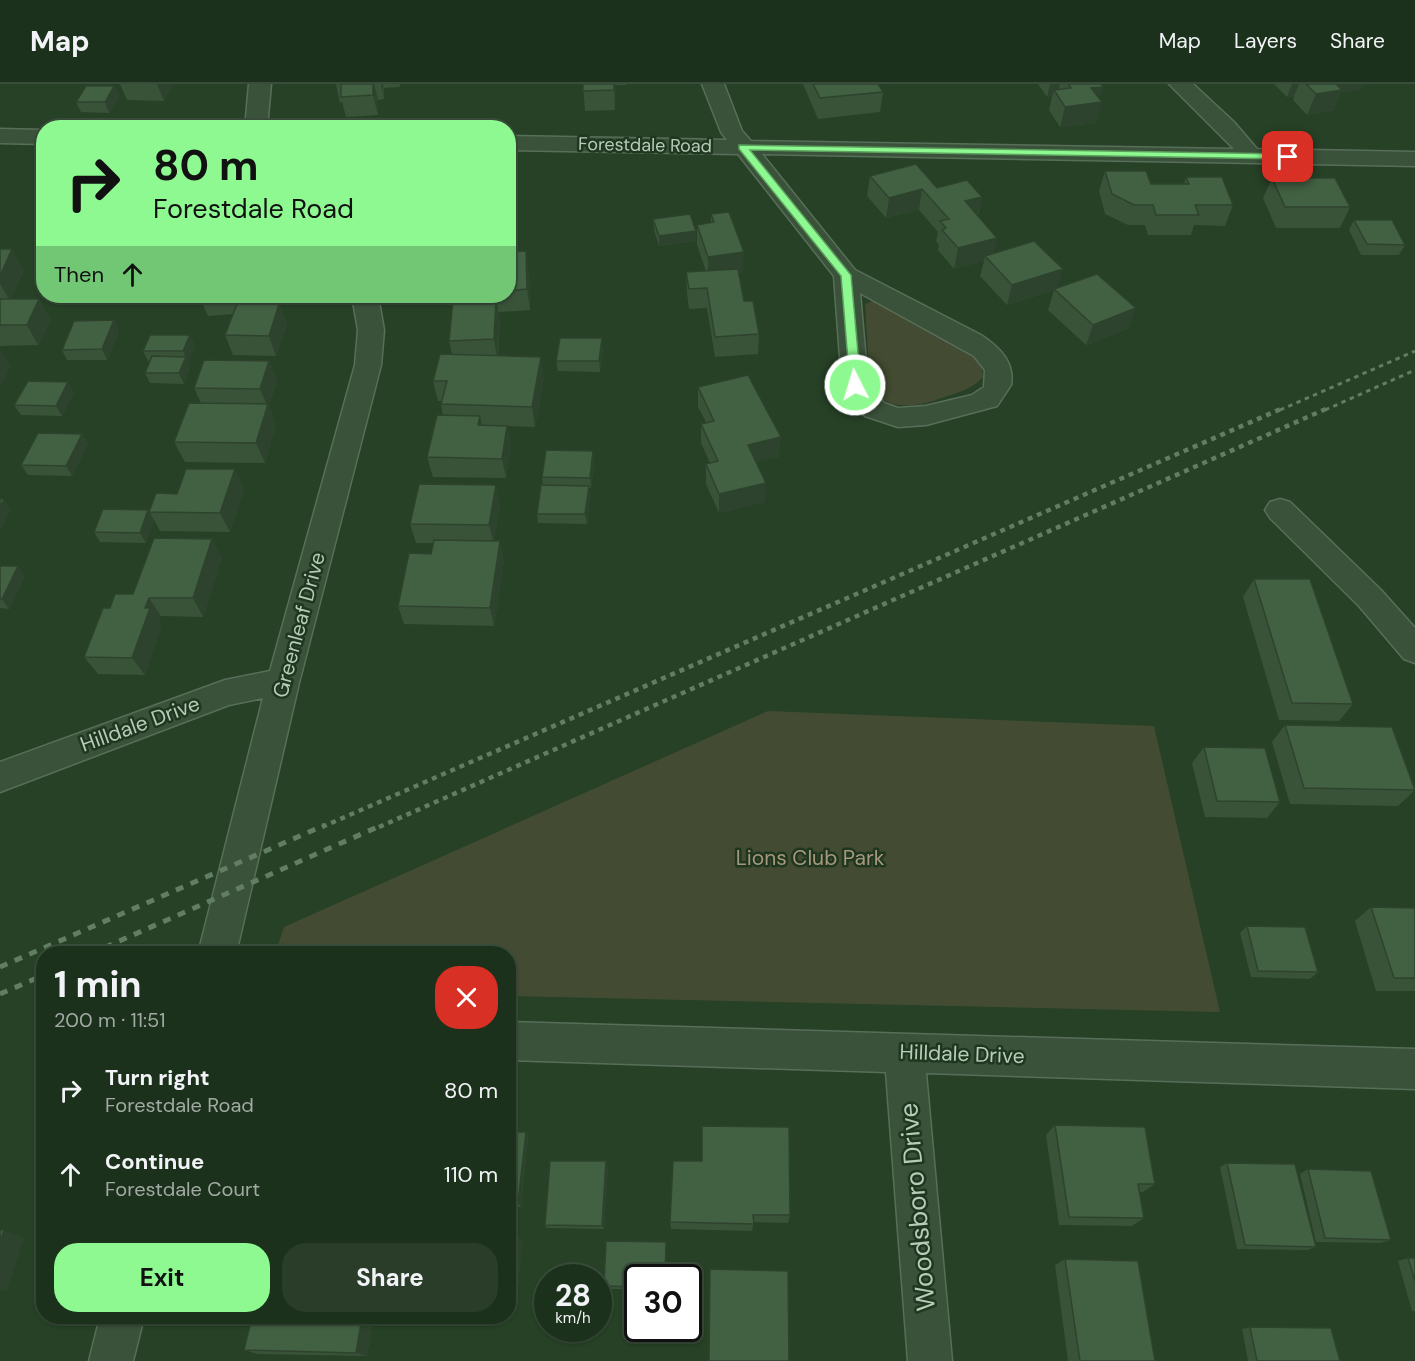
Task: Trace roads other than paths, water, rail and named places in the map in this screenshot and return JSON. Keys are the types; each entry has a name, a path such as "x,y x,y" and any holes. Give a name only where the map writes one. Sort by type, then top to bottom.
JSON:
{"street":[{"path":"257,120 260,84"},
{"path":"713,84 732,132 846,275 972,341 990,354 999,367 996,390 988,399 918,420 902,419 872,409 863,400 855,385 846,275"},
{"path":"1180,84 1231,131 1250,156"},
{"path":"0,136 36,137"},
{"name":"Forestdale Road","path":"516,143 1415,159"},
{"name":"Greenleaf Drive","path":"219,946 283,683 368,365 372,331 367,303"},
{"path":"1280,510 1370,598 1415,651"},
{"name":"Hilldale Drive","path":"0,777 225,693 250,686 283,683"},
{"name":"Hilldale Drive","path":"516,1041 1415,1069"},
{"name":"Woodsboro Drive","path":"904,1052 930,1361"},
{"path":"111,1361 121,1324"}],"railway":[{"path":"1280,410 1415,351"},
{"path":"1325,410 1415,370"},
{"path":"322,827 1283,408"},
{"path":"379,827 1328,408"},
{"path":"48,946 325,825"},
{"path":"108,946 382,825"},
{"path":"0,967 36,951"},
{"path":"0,994 36,978"}],"park label":[{"name":"Lions Club Park","path":"810,858"}]}
